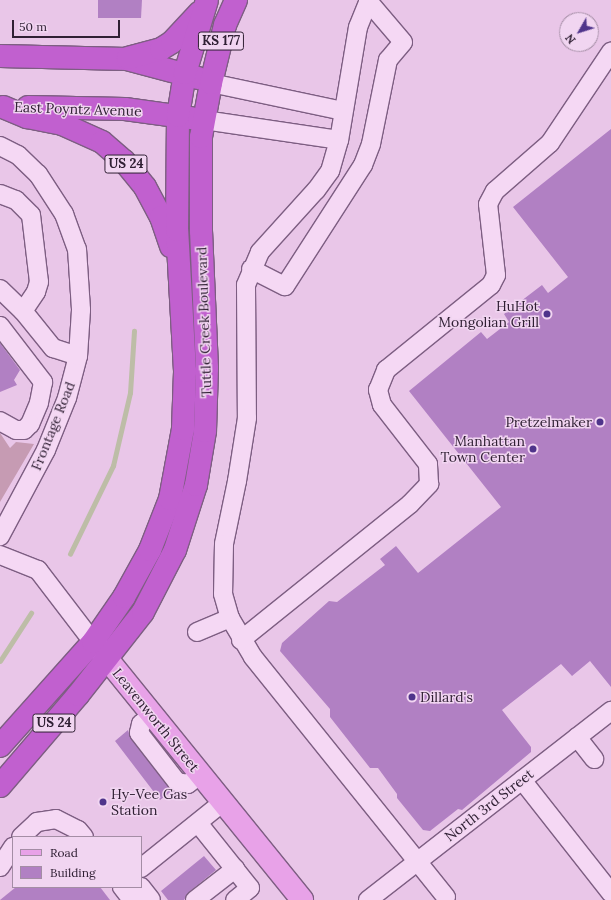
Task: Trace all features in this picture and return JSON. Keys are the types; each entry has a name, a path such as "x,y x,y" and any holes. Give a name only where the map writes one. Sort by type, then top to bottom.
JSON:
{"highway":[{"name":"KS 177","path":"211,83 225,25 236,0"},
{"name":"KS 177","path":"185,73 206,2"},
{"path":"127,58 161,49 172,42 184,33 206,2"},
{"path":"0,56 127,58 185,73 211,83"},
{"name":"Tuttle Creek Boulevard","path":"0,746 93,642 124,597 150,550 170,499 183,429 185,371 177,230 178,116 185,73"},
{"name":"Tuttle Creek Boulevard","path":"0,786 107,659 143,612 175,550 196,485 205,431 208,368 200,175 204,120 211,83"},
{"name":"East Poyntz Avenue","path":"1,107 124,108 204,120"},
{"name":"US 24","path":"1,107 27,117 62,124 102,142 124,161 145,187 161,217 181,288"}],"main road":[{"name":"Leavenworth Street","path":"93,642 302,900"}],"street":[{"path":"251,270 285,286 363,165 371,144 388,60 403,42 369,1 358,28 339,140 330,171 316,190 272,237 251,270 246,285 246,424 224,544 222,570 223,594 230,618 241,640 446,897"},
{"path":"241,640 419,497 429,484 428,464 382,405 378,390 386,370 492,285 496,275 488,204 495,191 550,143 611,52"},
{"path":"211,83 343,111"},
{"path":"204,120 339,140"},
{"name":"Frontage Road","path":"0,146 18,155 38,174 64,214 76,249 81,310 78,356 62,412 46,450 0,536"},
{"path":"0,194 16,200 31,215 39,282 36,292 24,311"},
{"path":"0,289 24,311 53,348 78,356"},
{"path":"0,326 42,382 39,403 30,424 24,430 16,430 0,421"},
{"path":"39,403 62,412"},
{"name":"Leavenworth Street","path":"0,555 38,570 93,642"},
{"path":"197,632 230,618"},
{"name":"North 3rd Street","path":"368,900 611,711"},
{"path":"577,737 594,759"},
{"path":"522,780 611,893"},
{"path":"142,867 223,802"},
{"path":"22,836 37,822 56,819 78,830 83,836"},
{"path":"198,823 250,888 235,900"},
{"path":"0,867 12,849"},
{"path":"195,900 234,869"},
{"path":"123,888 132,900"},
{"path":"141,888 151,900"}],"shaded area":[{"path":"0,433 10,448 16,442 34,444 0,502"}],"building":[{"path":"98,0 142,0 141,18 98,18"},
{"name":"Manhattan Town Center","path":"611,129 611,687 590,661 572,676 561,664 502,710 531,747 531,752 462,810 458,809 430,831 423,830 397,798 397,794 378,768 370,768 330,717 330,709 280,651 282,643 329,601 337,602 385,565 380,559 396,546 418,573 501,507 409,391 481,332 487,339 509,322 504,314 542,285 548,293 568,277 513,207"},
{"path":"0,343 20,370 14,380 17,385 0,392"},
{"path":"128,730 131,739 172,791 160,800 115,741"},
{"path":"204,856 216,870 189,892 184,900 168,900 161,891"},
{"path":"15,888 101,888 110,900 0,900"}],"waterway":[{"path":"70,554 113,466 130,393 134,331"},
{"path":"0,661 31,613"}],"place":[{"name":"HuHot Mongolian Grill","path":"547,314"},
{"name":"Pretzelmaker","path":"600,422"},
{"name":"Manhattan Town Center","path":"533,449"},
{"name":"Dillard's","path":"412,697"},
{"name":"Hy-Vee Gas Station","path":"103,802"}]}
